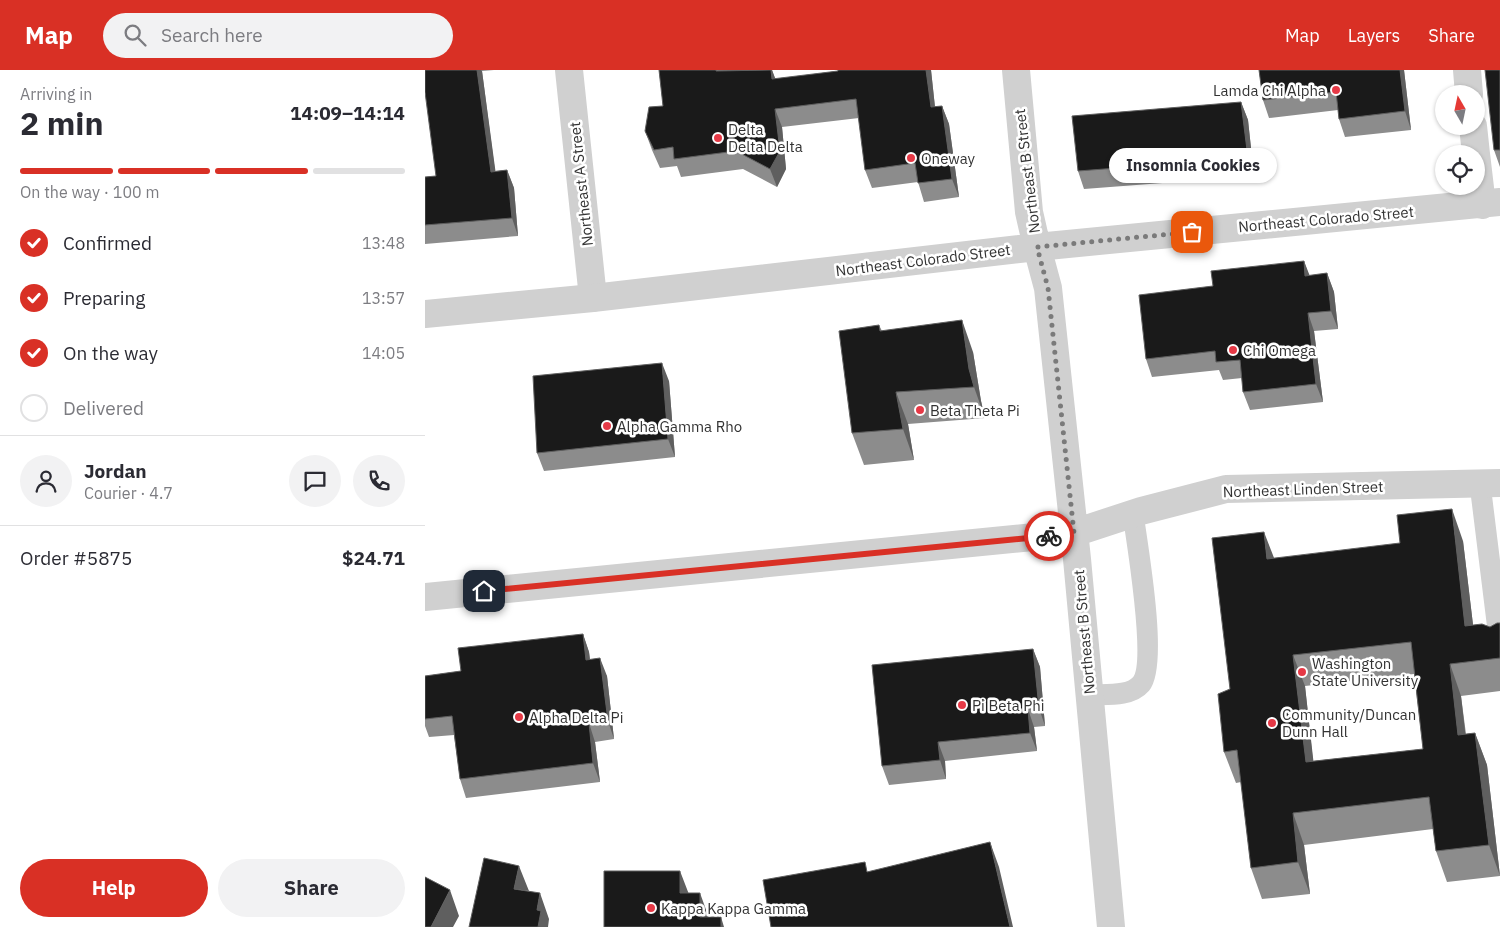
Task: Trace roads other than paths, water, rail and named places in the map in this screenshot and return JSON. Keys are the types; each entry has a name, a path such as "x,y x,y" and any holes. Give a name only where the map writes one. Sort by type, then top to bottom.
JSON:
{"street":[{"name":"Northeast A Street","path":"569,70 593,298"},
{"name":"Northeast B Street","path":"1016,70 1029,212 1048,288 1090,695 1111,927"},
{"path":"1467,70 1468,85"},
{"path":"1485,183 1491,203"},
{"name":"Northeast Colorado Street","path":"425,314 593,298 1037,247 1491,203"},
{"name":"Northeast Linden Street","path":"425,597 1074,533 1133,514 1226,489 1490,484"}],"lane":[{"path":"1490,484 1500,646"},
{"path":"1090,695 1132,691 1142,684 1147,672 1149,655 1133,514"}],"place":[{"name":"Lamda Chi Alpha","path":"1336,90"},
{"name":"Delta Delta Delta","path":"718,138"},
{"name":"Oneway","path":"911,158"},
{"name":"Insomnia Cookies","path":"1192,232"},
{"name":"Chi Omega","path":"1233,350"},
{"name":"Beta Theta Pi","path":"920,410"},
{"name":"Alpha Gamma Rho","path":"607,426"},
{"name":"Washington State University","path":"1302,672"},
{"name":"Pi Beta Phi","path":"962,705"},
{"name":"Alpha Delta Pi","path":"519,717"},
{"name":"Community/Duncan Dunn Hall","path":"1272,723"},
{"name":"Kappa Kappa Gamma","path":"651,908"}]}
